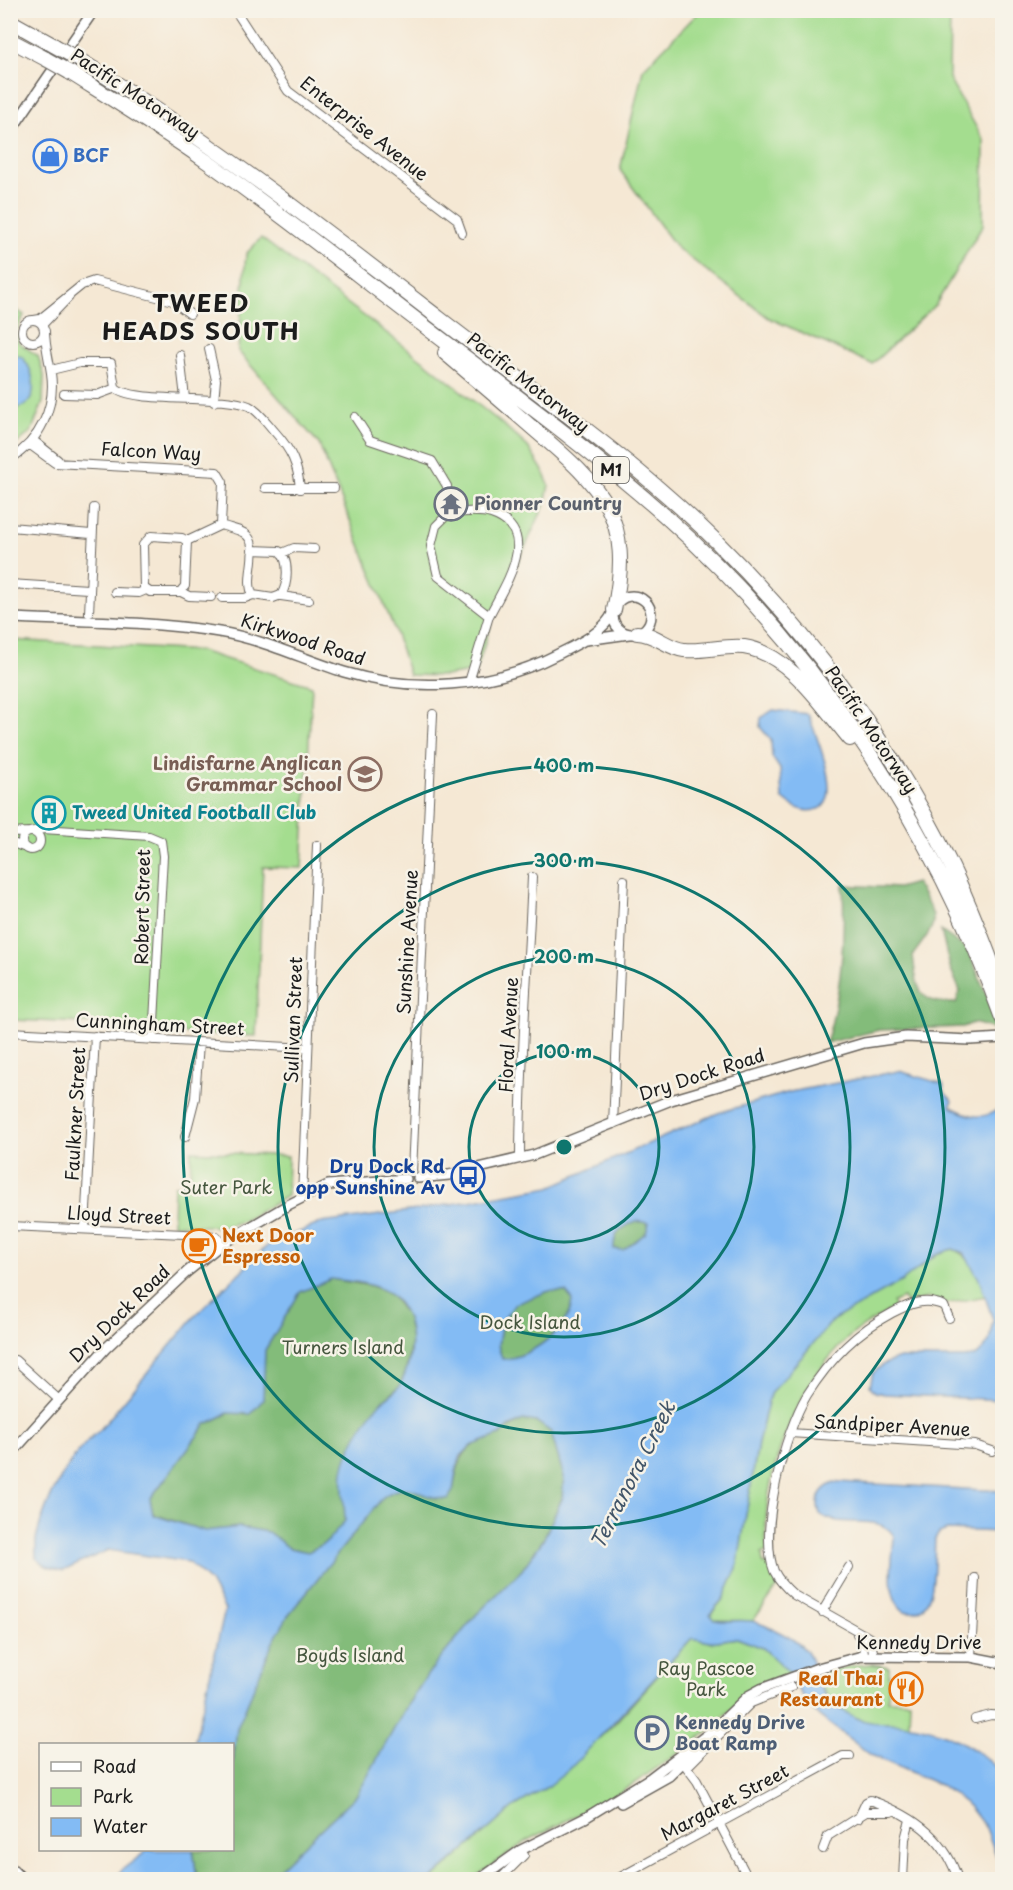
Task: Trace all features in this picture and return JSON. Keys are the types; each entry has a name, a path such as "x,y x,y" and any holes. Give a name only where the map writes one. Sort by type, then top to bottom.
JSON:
{"highway":[{"name":"Pacific Motorway","path":"10,21 78,59 166,114 255,177 604,445 716,541 819,657 895,764 951,865 976,920 1002,991"},
{"name":"Pacific Motorway","path":"10,40 69,72 209,163 628,484 702,551 772,625 830,698 864,746 909,819 954,902 1001,1014"},
{"path":"445,342 445,353 578,466 601,495 615,527 620,551 621,579 614,611"},
{"path":"634,633 650,635 680,649 727,646 761,651 793,674 855,745 864,746"}],"main road":[{"path":"10,1868 22,1880"}],"street":[{"path":"10,132 94,10"},
{"name":"Enterprise Avenue","path":"235,10 288,91 457,219 462,233"},
{"path":"48,357 41,349 28,341 23,335 23,328 28,322 40,318 85,284 100,282 173,301 190,314"},
{"path":"28,341 40,340 45,322 64,300"},
{"path":"10,459 31,442 49,411 51,372 44,329 34,320"},
{"path":"209,349 216,380 214,402"},
{"path":"180,355 185,398"},
{"path":"51,372 81,363 111,363 116,388 129,396 185,398 242,404 256,412 292,453 300,489"},
{"path":"64,394 96,395 116,388"},
{"path":"355,417 370,440 432,460 447,486 449,513"},
{"name":"Falcon Way","path":"31,442 51,456 65,462 217,472 223,482 221,525"},
{"path":"265,488 334,488"},
{"path":"89,613 88,589 94,508"},
{"path":"469,682 489,616 512,572 518,549 517,534 505,521 491,513 449,513 436,526 431,546 438,576 489,616"},
{"path":"187,541 221,525 246,534 251,542 252,550 250,588 253,595"},
{"path":"10,527 91,534"},
{"path":"146,590 143,545 146,540 152,536 182,538 187,541"},
{"path":"181,592 185,582 187,541"},
{"path":"252,550 282,553 292,548 314,549"},
{"path":"281,596 285,588 286,561 282,553"},
{"path":"10,584 88,589"},
{"path":"115,592 139,593 146,590 152,593 181,592 189,596 211,597"},
{"path":"222,598 245,598 253,595 309,600"},
{"path":"633,596 644,600 650,610 650,621 646,628 634,633 618,627 614,611 619,602 626,597 633,596"},
{"name":"Kirkwood Road","path":"10,618 202,630 276,646 342,671 379,681 418,685 469,682 532,666 578,643 605,624 614,611"},
{"name":"Kirkwood Road","path":"578,643 611,635 634,633"},
{"name":"Sunshine Avenue","path":"412,1177 433,714"},
{"name":"Robert Street","path":"10,832 30,832 42,829 149,836 158,839 162,844 153,1040"},
{"path":"10,842 33,850 47,836 59,831"},
{"path":"27,849 22,839 30,832 38,836 39,845"},
{"name":"Sullivan Street","path":"302,1197 317,845"},
{"name":"Floral Avenue","path":"520,1159 520,1081 527,1017 532,877"},
{"path":"613,1124 624,880"},
{"name":"Cunningham Street","path":"10,1032 307,1048"},
{"name":"Faulkner Street","path":"85,1229 95,1036"},
{"name":"Dry Dock Road","path":"10,1455 58,1399 113,1341 188,1271 223,1243 302,1197 340,1182 449,1175 520,1159 687,1094 864,1043 906,1037 970,1040 1002,1038"},
{"path":"185,1137 195,1098 200,1043"},
{"name":"Lloyd Street","path":"10,1226 210,1235 223,1243"},
{"path":"869,1656 870,1638 822,1612 785,1587 775,1571 771,1555 771,1515 790,1433 797,1413 819,1378 843,1348 866,1329 898,1310 924,1301 944,1306 949,1318"},
{"path":"10,1360 15,1360 58,1399"},
{"name":"Sandpiper Avenue","path":"790,1433 975,1444 992,1451"},
{"path":"822,1612 849,1567"},
{"path":"971,1657 975,1578"},
{"name":"Kennedy Drive","path":"479,1880 521,1850 585,1818 640,1784 712,1731 748,1696 790,1683 818,1668 869,1656 971,1657 1002,1663"},
{"path":"685,1766 752,1703 790,1683"},
{"path":"975,1719 992,1715 1002,1716"},
{"name":"Kennedy Drive","path":"487,1880 524,1855 685,1766 712,1731"},
{"name":"Margaret Street","path":"615,1880 843,1756 850,1756"},
{"path":"640,1784 660,1776 680,1762 685,1766 697,1781 746,1879"},
{"path":"823,1849 828,1836 858,1819 868,1800 910,1820 932,1834 943,1846 958,1880"},
{"path":"903,1880 905,1839 910,1820"},
{"path":"499,1880 513,1863 524,1855"}],"green space":[{"path":"701,10 950,11 949,79 984,141 983,225 936,304 872,364 769,318 677,248 620,170 643,69"},
{"path":"261,238 425,362 506,427 528,447 542,469 549,485 545,504 495,612 476,671 445,676 409,675 395,631 319,444 238,351 246,254"},
{"path":"11,306 24,315 16,331 18,342 38,356 44,375 43,402 31,432 11,448"},
{"path":"11,640 200,651 312,686 302,868 263,867 256,1036 113,1030 112,1024 11,1020"},
{"path":"916,883 929,906 933,920 928,934 913,955 921,992 933,1001 956,1003 960,991 950,967 941,931 968,950 991,1006 997,1029 973,1023 963,1027 879,1030 826,1043 839,985 843,885 898,888"},
{"name":"Suter Park","path":"191,1151 288,1156 287,1196 243,1221 222,1227 173,1224 174,1185 190,1186"},
{"path":"636,1221 649,1223 646,1233 623,1250 614,1249 615,1238 619,1231"},
{"path":"953,1249 970,1262 986,1296 946,1304 929,1298 906,1303 903,1298 893,1302 894,1308 848,1338 829,1358 797,1408 775,1466 766,1524 767,1552 762,1553 763,1564 769,1564 778,1586 753,1621 715,1620 710,1615 723,1599 737,1568 758,1443 770,1394 833,1320 921,1267 938,1253"},
{"name":"Turners Island","path":"331,1279 372,1286 391,1295 407,1316 411,1341 406,1371 399,1387 381,1402 343,1471 345,1521 327,1542 308,1552 289,1548 268,1532 240,1527 205,1531 153,1514 150,1499 206,1424 229,1413 250,1414 263,1400 265,1350 300,1292"},
{"name":"Dock Island","path":"549,1291 566,1292 572,1299 565,1321 557,1331 536,1348 513,1358 502,1359 498,1345 502,1321 515,1304"},
{"name":"Boyds Island","path":"523,1420 537,1422 551,1432 564,1477 562,1498 543,1540 522,1570 476,1615 428,1674 407,1706 357,1795 268,1879 197,1879 193,1851 234,1851 234,1750 237,1728 273,1642 289,1614 383,1497 404,1488 416,1490 437,1499 453,1491 458,1466 465,1453 477,1443 497,1436"},
{"name":"Ray Pascoe Park","path":"692,1638 710,1642 737,1638 763,1648 791,1674 758,1686 695,1742 670,1759 621,1792 527,1841 472,1879 431,1880 515,1806 549,1786 614,1724"},
{"path":"871,1664 889,1667 888,1700 910,1701 909,1725 871,1723 849,1715 829,1698 817,1675 850,1666"}],"water":[{"path":"11,354 22,357 26,362 32,374 33,387 30,400 26,405 11,410"},
{"path":"773,710 808,714 822,751 829,782 828,796 824,805 815,810 806,811 797,808 782,798 780,769 772,757 771,740 760,727 761,718"},
{"name":"Terranora Creek","path":"899,1071 943,1084 945,1093 953,1101 950,1106 964,1113 983,1116 1002,1106 1002,1400 885,1394 875,1392 870,1386 873,1373 884,1364 900,1358 964,1358 975,1356 983,1350 989,1341 993,1320 979,1279 964,1253 953,1249 938,1253 902,1281 833,1320 770,1394 758,1443 737,1568 723,1599 710,1614 715,1620 756,1622 797,1642 807,1652 826,1697 851,1715 868,1722 896,1723 930,1729 957,1739 992,1763 1002,1773 1002,1871 986,1828 969,1806 942,1786 871,1755 814,1712 796,1687 791,1674 763,1648 737,1638 710,1642 692,1638 570,1769 549,1786 515,1806 431,1879 268,1879 357,1795 407,1706 428,1674 476,1615 522,1570 543,1540 562,1499 564,1477 551,1432 537,1422 523,1420 500,1435 471,1446 461,1456 457,1465 453,1491 448,1499 409,1489 393,1491 383,1497 289,1614 273,1642 237,1728 234,1755 234,1743 194,1743 225,1610 210,1582 188,1562 108,1550 63,1571 46,1566 36,1558 36,1541 46,1507 61,1478 79,1451 99,1431 195,1316 268,1245 321,1223 417,1210 550,1187 718,1113 790,1092","holes":["636,1221 649,1223 646,1233 623,1250 614,1249 615,1238 619,1231","331,1279 371,1285 386,1291 400,1305 409,1326 411,1338 408,1362 400,1385 380,1403 368,1418 357,1435 345,1462 342,1481 345,1521 327,1542 308,1552 289,1548 268,1532 240,1527 205,1531 153,1515 150,1499 206,1424 228,1413 250,1414 263,1400 265,1350 300,1292","549,1291 566,1292 572,1299 565,1321 557,1331 536,1348 513,1358 502,1359 498,1345 502,1321 515,1304"]},
{"path":"839,1482 1002,1491 1002,1532 947,1530 939,1533 935,1539 934,1574 929,1598 923,1607 915,1612 904,1611 894,1596 892,1586 891,1565 894,1536 879,1524 838,1521 820,1514 818,1502 821,1493 828,1486"},
{"path":"147,1851 193,1851 197,1879 115,1879 123,1869"}],"place":[{"name":"BCF","path":"50,156"},
{"name":"Pionner Country","path":"451,504"},
{"name":"Lindisfarne Anglican Grammar School","path":"365,774"},
{"name":"Tweed United Football Club","path":"49,813"},
{"name":"Dry Dock Rd opp Sunshine Av","path":"468,1177"},
{"name":"Next Door Espresso","path":"199,1246"},
{"name":"Real Thai Restaurant","path":"906,1689"},
{"name":"Kennedy Drive Boat Ramp","path":"652,1733"}],"district":[{"name":"TWEED HEADS SOUTH","path":"201,318"}]}
